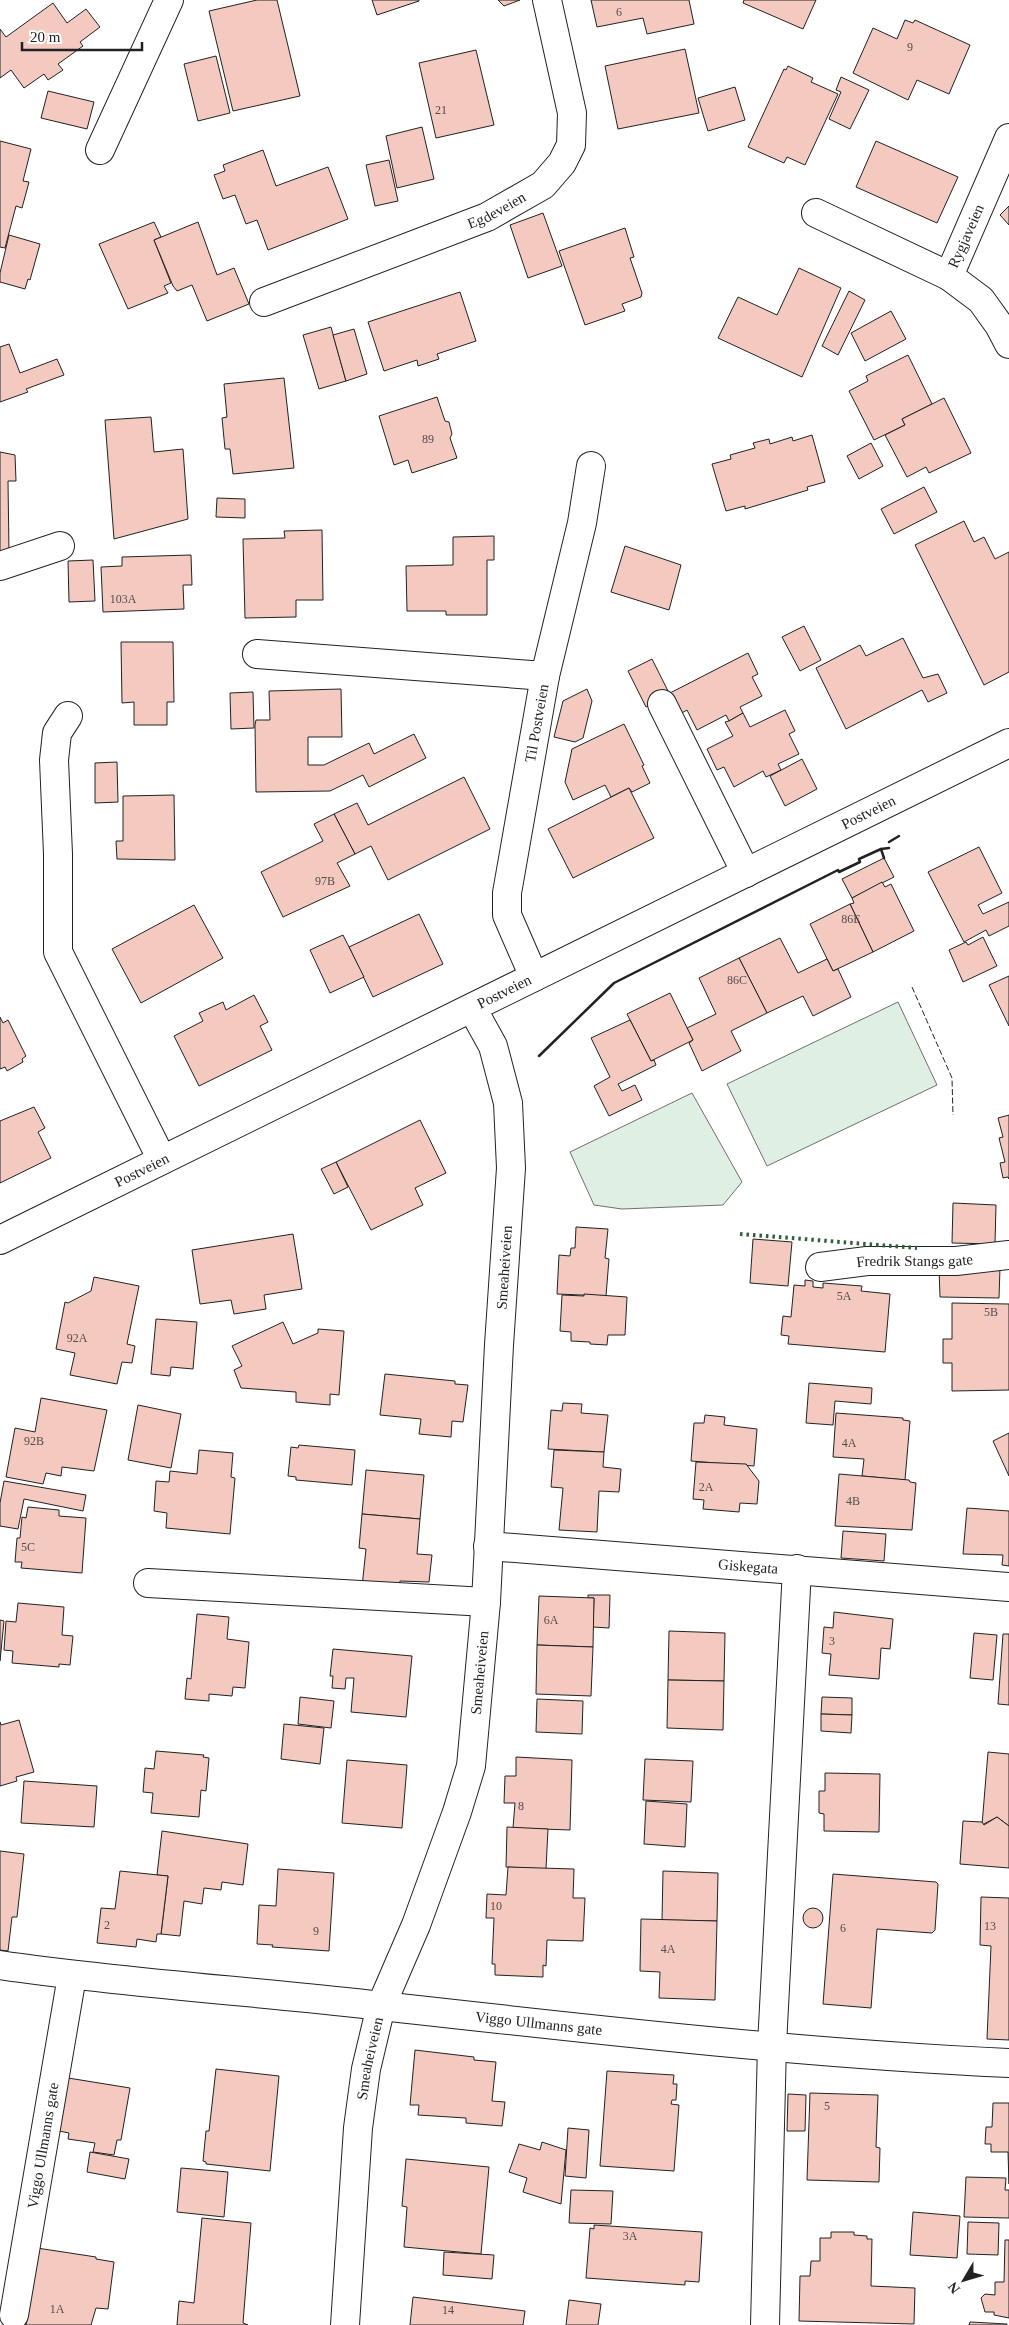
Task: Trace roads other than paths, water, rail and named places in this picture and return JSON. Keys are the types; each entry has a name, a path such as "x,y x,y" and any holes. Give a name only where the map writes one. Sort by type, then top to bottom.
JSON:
{"street":[{"path":"100,150 170,0"},
{"name":"Egdeveien","path":"264,302 487,218 543,185 562,163 572,145 572,113 547,0"},
{"name":"Rygjaveien","path":"1009,138 949,276 980,300 999,325 1009,344"},
{"path":"816,213 949,276"},
{"name":"Til Postveien","path":"534,977 507,915 507,893 545,676 582,523 591,466"},
{"path":"0,566 60,546"},
{"path":"257,654 545,676"},
{"path":"662,704 746,873"},
{"path":"68,716 57,733 54,760 58,854 58,952 162,1160"},
{"name":"Postveien","path":"0,1240 746,873 1007,749"},
{"name":"Smeaheiveien","path":"345,2325 358,2128 366,2069 381,2006 416,1925 457,1812 471,1766 486,1602 511,1168 508,1103 493,1046 472,1008"},
{"name":"Fredrik Stangs gate","path":"820,1268 866,1261 956,1261 1009,1255"},
{"name":"Giskegata","path":"488,1546 1009,1587"},
{"path":"765,2325 772,2045 797,1570"},
{"path":"148,1582 486,1602"},
{"name":"Viggo Ullmanns gate","path":"0,1965 72,1976 772,2045 1009,2063"},
{"name":"Viggo Ullmanns gate","path":"14,2315 72,1976"}]}
